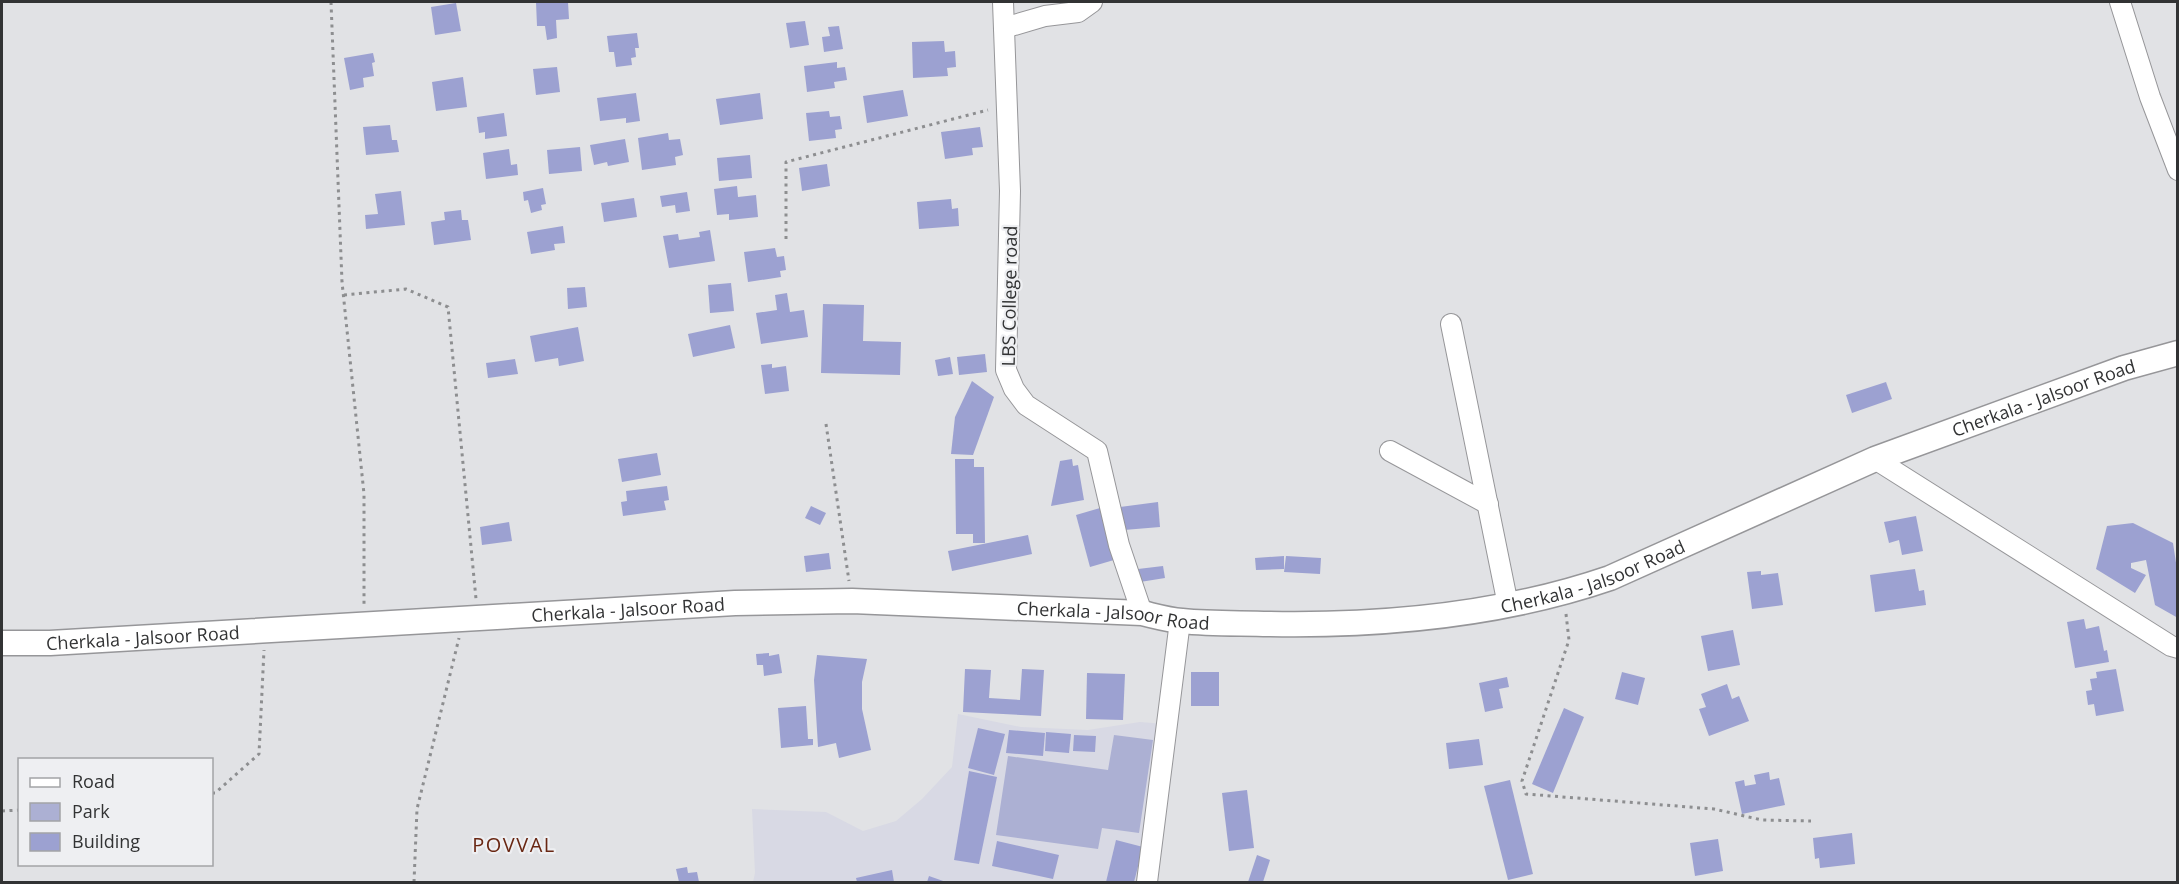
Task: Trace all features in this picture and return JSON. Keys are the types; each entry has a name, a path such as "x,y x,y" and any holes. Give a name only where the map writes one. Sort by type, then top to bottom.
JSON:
{"main road":[{"name":"Cherkala - Jalsoor Road","path":"2,643 50,643 735,603 852,601 1142,613 1180,621 1300,625 1397,621 1508,605 1564,594 1610,578 1875,459 2124,368 2178,353"}],"street":[{"name":"LBS College road","path":"1003,2 1010,202 1006,370 1014,389 1026,405 1097,451 1119,544 1142,613"},
{"path":"1004,28 1045,15 1078,12 1092,2"},
{"path":"2120,2 2150,97 2178,170"},
{"path":"1451,324 1508,605"},
{"path":"1390,452 1488,504"},
{"path":"1875,459 2178,648"},
{"path":"1147,882 1180,621"}],"path":[{"path":"331,2 344,295 364,494 364,625"},
{"path":"786,238 786,162 1007,105"},
{"path":"344,295 406,289 448,307 471,619 417,809 414,882"},
{"path":"826,424 852,601"},
{"path":"1564,594 1569,640 1522,781 1526,794 1714,809 1762,820 1811,820"},
{"path":"213,793 259,754 265,631"},
{"path":"2,811 18,810"}],"shaded area":[{"path":"958,714 1021,727 1088,730 1140,722 1165,724 1142,882 753,882 755,873 752,809 826,812 863,831 896,821 922,799 952,767"}],"green space":[{"path":"1114,735 1153,740 1139,833 1102,828 1098,849 996,835 1008,756 1108,770"}],"building":[{"path":"536,2 568,2 569,19 556,20 557,38 547,40 545,26 537,26"},
{"path":"456,3 461,31 435,35 431,7"},
{"path":"805,21 809,45 790,48 786,23"},
{"path":"839,26 843,49 824,52 822,37 830,36 828,27"},
{"path":"637,33 639,48 635,48 636,57 631,58 632,65 616,67 614,52 609,52 607,36"},
{"path":"944,41 945,52 955,51 956,67 947,68 948,76 913,78 912,42"},
{"path":"373,53 374,76 363,78 364,87 350,90 344,58"},
{"path":"837,62 837,68 845,67 847,80 834,82 835,88 807,92 804,66"},
{"path":"557,67 560,92 536,95 533,69"},
{"path":"463,77 467,107 436,111 432,82"},
{"path":"903,90 908,116 867,123 863,96"},
{"path":"636,93 640,121 626,123 626,118 600,121 597,98"},
{"path":"760,93 763,119 720,125 716,99"},
{"path":"829,111 830,117 840,116 842,129 835,130 836,138 809,141 806,113"},
{"path":"504,113 507,136 485,139 485,132 479,133 477,117"},
{"path":"390,125 392,140 397,140 399,152 366,155 363,127"},
{"path":"980,127 983,147 972,148 973,155 945,159 941,132"},
{"path":"668,133 669,140 680,139 683,155 675,157 676,165 642,170 638,138"},
{"path":"625,139 629,162 608,166 607,162 594,165 590,145"},
{"path":"580,147 582,171 549,174 547,150"},
{"path":"509,149 511,165 517,164 518,175 486,179 483,153"},
{"path":"750,155 752,178 719,181 717,158"},
{"path":"827,164 830,186 802,191 799,168"},
{"path":"737,186 738,197 756,195 758,217 729,220 729,214 717,215 714,189"},
{"path":"543,188 546,204 541,205 542,210 531,213 528,200 524,201 523,192"},
{"path":"401,191 405,225 366,229 365,215 378,214 375,194"},
{"path":"687,192 690,211 676,213 675,205 662,207 660,196"},
{"path":"634,198 637,217 604,222 601,203"},
{"path":"951,199 952,209 958,208 959,226 919,229 917,202"},
{"path":"461,210 462,220 468,220 471,240 434,245 431,222 445,220 444,212"},
{"path":"563,226 565,243 554,244 555,250 531,254 527,232"},
{"path":"710,230 715,261 669,268 663,236 678,234 679,240 700,237 699,232"},
{"path":"775,248 777,257 784,256 786,270 780,271 781,277 748,282 744,252"},
{"path":"731,283 734,311 710,313 708,285"},
{"path":"585,287 587,307 568,309 567,288"},
{"path":"787,293 790,312 804,310 808,337 761,344 756,313 777,310 775,295"},
{"path":"823,304 864,305 863,341 901,342 900,375 821,373"},
{"path":"730,325 735,348 693,357 688,334"},
{"path":"578,327 584,361 559,366 558,358 535,362 530,336"},
{"path":"985,354 987,372 959,375 957,357"},
{"path":"950,357 953,374 938,376 935,360"},
{"path":"515,359 518,374 488,378 486,363"},
{"path":"772,364 772,368 786,366 789,391 765,394 761,365"},
{"path":"972,381 994,397 973,455 951,454 955,417"},
{"path":"1886,382 1892,399 1852,413 1846,395"},
{"path":"657,453 661,475 622,482 618,459"},
{"path":"955,459 974,459 974,467 984,467 985,543 973,543 973,534 956,534"},
{"path":"1072,459 1073,466 1078,465 1084,500 1051,506 1060,461"},
{"path":"667,486 669,500 664,501 666,510 623,516 621,502 627,501 626,491"},
{"path":"1158,502 1160,527 1124,530 1120,507"},
{"path":"811,506 826,513 820,525 805,518"},
{"path":"1100,508 1114,560 1090,567 1076,515"},
{"path":"1916,516 1923,551 1902,555 1899,540 1889,543 1884,522"},
{"path":"509,522 512,541 482,545 480,527"},
{"path":"2133,523 2173,543 2178,576 2178,618 2155,605 2146,560 2131,563 2131,568 2146,575 2135,593 2096,569 2107,526"},
{"path":"1028,535 1032,554 952,571 948,551"},
{"path":"829,553 831,569 806,572 804,556"},
{"path":"1284,556 1284,569 1256,570 1255,558"},
{"path":"1286,556 1321,558 1320,574 1284,572"},
{"path":"1163,566 1165,578 1140,582 1138,569"},
{"path":"1915,569 1919,591 1924,590 1926,605 1875,612 1870,575"},
{"path":"1761,571 1761,575 1778,573 1783,605 1752,609 1747,572"},
{"path":"2084,619 2086,629 2099,626 2104,651 2107,650 2109,662 2075,668 2067,622"},
{"path":"1733,630 1740,665 1708,671 1701,636"},
{"path":"769,653 769,656 779,654 782,673 764,676 763,665 757,665 756,654"},
{"path":"817,655 867,659 862,682 862,709 871,750 839,758 836,743 818,747 814,680"},
{"path":"965,669 991,670 989,698 1020,700 1022,669 1044,670 1041,716 963,712"},
{"path":"2116,669 2124,711 2096,716 2094,704 2088,705 2086,691 2092,690 2090,679 2097,678 2096,672"},
{"path":"1191,672 1219,672 1219,706 1191,706"},
{"path":"1622,672 1645,678 1638,705 1615,699"},
{"path":"1087,673 1125,674 1123,720 1086,719"},
{"path":"1507,677 1509,687 1499,689 1503,708 1485,712 1479,683"},
{"path":"1727,684 1732,699 1739,696 1749,721 1709,736 1699,709 1706,707 1701,694"},
{"path":"806,706 808,739 813,739 813,745 781,748 778,708"},
{"path":"1564,708 1584,717 1553,793 1532,784"},
{"path":"978,728 1005,734 994,775 968,768"},
{"path":"1009,730 1045,733 1043,756 1006,753"},
{"path":"1046,732 1071,734 1069,753 1045,751"},
{"path":"1074,735 1096,736 1095,752 1073,751"},
{"path":"1479,739 1483,765 1449,769 1446,743"},
{"path":"969,771 997,777 979,864 954,860"},
{"path":"1769,772 1770,780 1779,778 1785,805 1742,814 1735,782 1744,780 1745,786 1756,784 1754,775"},
{"path":"1510,780 1533,874 1508,880 1484,786"},
{"path":"1247,790 1254,848 1229,851 1222,793"},
{"path":"1852,833 1855,864 1820,868 1819,858 1815,859 1813,838"},
{"path":"1718,839 1723,871 1695,876 1690,843"},
{"path":"1116,840 1143,847 1134,882 1106,882"},
{"path":"997,841 1059,855 1053,879 992,866"},
{"path":"1257,855 1270,860 1263,882 1248,882"},
{"path":"687,867 688,873 697,872 699,882 679,882 676,869"},
{"path":"892,870 894,882 857,882 856,878"},
{"path":"929,876 946,882 927,882"}],"district":[{"name":"POVVAL","path":"514,844"}]}
